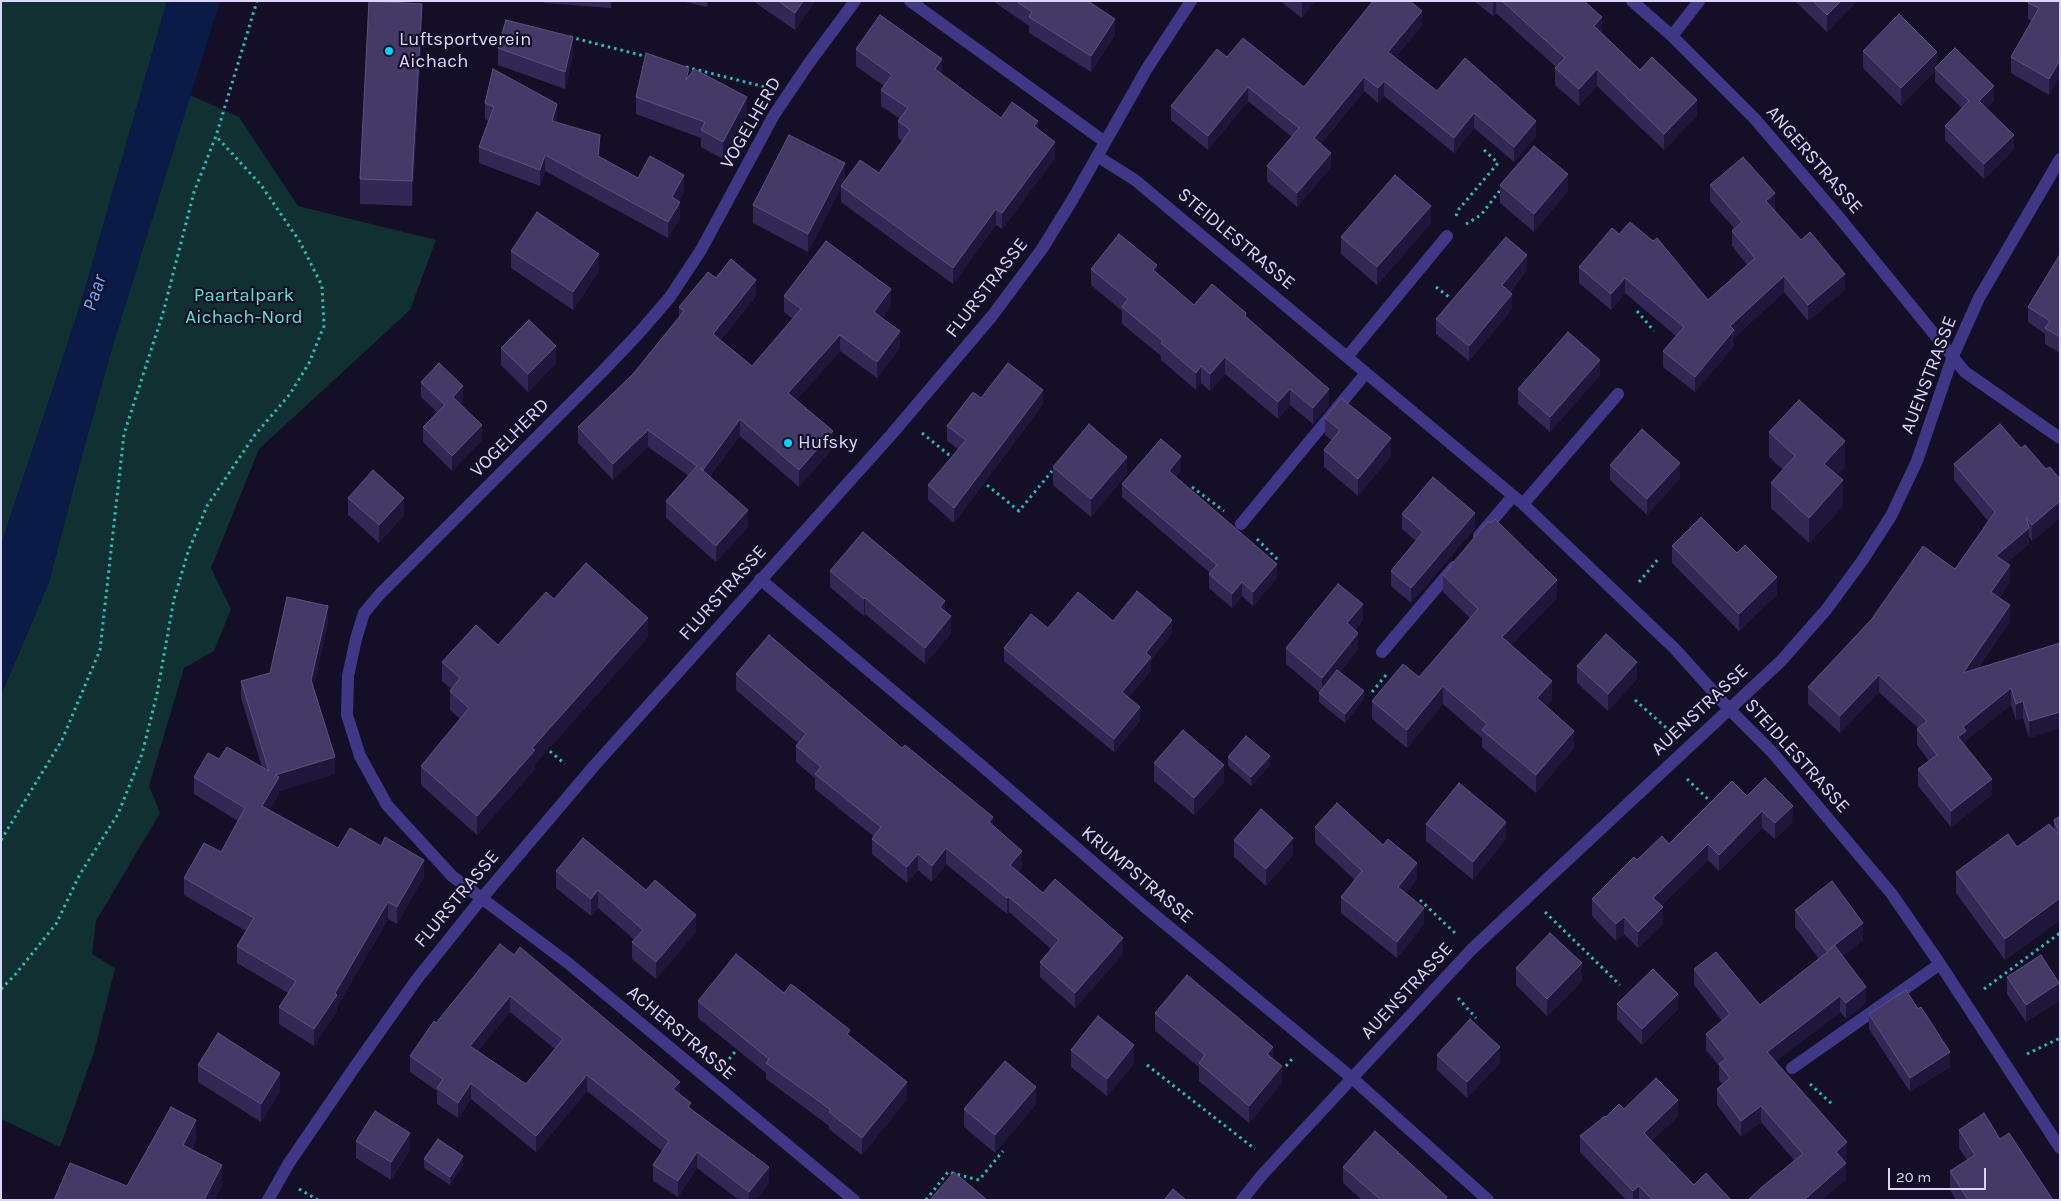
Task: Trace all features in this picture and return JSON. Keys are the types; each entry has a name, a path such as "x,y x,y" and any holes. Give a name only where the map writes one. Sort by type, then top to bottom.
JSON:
{"street":[{"name":"VOGELHERD","path":"482,898 452,876 387,805 360,756 347,714 348,676 356,638 364,613 380,594 639,334 670,297 702,250 774,115 855,1"},
{"path":"910,1 1105,142"},
{"name":"FLURSTRASSE","path":"268,1200 289,1163 391,1014 482,898 582,779 905,419 992,316 1042,250 1146,70 1191,1"},
{"name":"ANGERSTRASSE","path":"1632,1 1672,36 1755,119 1838,216 1965,372 2060,438"},
{"path":"1672,36 1699,1"},
{"name":"STEIDLESTRASSE","path":"1097,156 1135,180 1518,500 1674,649 1729,709 1772,752 1891,893 1966,1003 2060,1148"},
{"name":"AUENSTRASSE","path":"1242,1200 1273,1163 1472,949 1781,661 1826,610 1862,561 1891,516 1917,461 1953,356 1979,298 2060,159"},
{"path":"1347,357 1447,236"},
{"path":"1241,524 1366,373"},
{"path":"1382,652 1466,552 1618,394"},
{"name":"KRUMPSTRASSE","path":"760,580 982,766 1145,908 1352,1078 1488,1200"},
{"name":"ACHERSTRASSE","path":"482,898 568,963 854,1200"},
{"path":"1792,1068 1940,964"}],"path":[{"path":"1,840 62,740 100,650 124,434 163,313 194,192 216,136 257,1"},
{"path":"563,35 657,60"},
{"path":"685,67 789,94"},
{"path":"1,988 14,976 56,924 80,874 118,814 142,754 157,694 174,599 188,552 207,506 254,436 290,394 309,363 324,326 322,286 300,242 261,186 216,136"},
{"path":"1447,236 1459,210 1498,163 1484,150"},
{"path":"1447,236 1481,214 1503,187"},
{"path":"1638,311 1654,331"},
{"path":"905,419 958,462"},
{"path":"981,480 1019,511 1052,471"},
{"path":"1624,600 1659,558"},
{"path":"1636,700 1687,748"},
{"path":"540,742 582,779"},
{"path":"1671,762 1710,801"},
{"path":"1528,896 1620,985"},
{"path":"1420,900 1472,949"},
{"path":"1966,1003 2060,932"},
{"path":"2006,1064 2060,1038"},
{"path":"710,1082 740,1045"},
{"path":"1147,1065 1273,1163"},
{"path":"926,1200 948,1172 978,1180 1003,1151"}],"green space":[{"path":"1,1 167,1 81,303 1,545"},
{"name":"Paartalpark Aichach-Nord","path":"190,95 239,117 298,206 436,240 410,310 259,449 211,568 231,609 214,651 184,668 149,786 160,813 96,921 92,954 115,968 94,1052 60,1147 1,1119 1,695 49,582 112,348"}],"water":[{"name":"Paar","path":"167,1 220,1 112,348 49,582 1,695 1,545 81,303"}],"building":[{"path":"369,1 422,4 412,181 360,179"},
{"path":"778,1 803,1 795,13"},
{"path":"1016,1 1088,1 1115,19 1091,56 1029,17 1032,12"},
{"path":"1373,1 1410,1 1422,11 1388,52 1437,91 1465,58 1536,121 1514,147 1474,113 1454,138 1384,81 1378,88 1364,77 1314,138 1331,153 1297,193 1267,166 1299,128 1248,87 1208,136 1171,106 1217,49 1227,57 1243,38 1304,87"},
{"path":"1502,1 1584,1 1602,17 1594,26 1640,70 1652,57 1697,100 1664,134 1597,69 1579,89 1555,68 1565,58"},
{"path":"1813,1 1841,1 1827,15"},
{"path":"2029,1 2060,1 2060,60 2049,79 2011,57 2039,8 2028,3"},
{"path":"1899,14 1937,52 1901,88 1863,51"},
{"path":"880,15 942,59 935,69 1001,118 1012,102 1038,121 1034,126 1055,142 1002,213 996,209 953,268 841,186 860,160 879,173 910,130 898,121 908,108 881,90 892,75 856,49"},
{"path":"506,20 573,37 565,72 498,48"},
{"path":"1955,48 1994,86 1979,101 2014,135 1984,164 1945,126 1969,101 1935,68"},
{"path":"646,53 689,68 686,80 694,69 747,97 723,142 701,130 705,122 636,97"},
{"path":"493,69 557,104 552,121 600,135 598,156 638,178 650,156 684,175 672,197 680,202 668,222 545,155 540,170 479,147 494,107 485,103"},
{"path":"789,135 845,163 808,234 753,205"},
{"path":"1534,146 1568,174 1534,214 1500,185"},
{"path":"1743,157 1775,193 1766,201 1801,240 1810,232 1845,274 1808,305 1784,276 1730,326 1734,330 1695,377 1663,351 1684,327 1625,278 1611,294 1579,267 1612,228 1619,234 1630,222 1653,241 1657,238 1708,300 1755,258 1732,231 1742,222 1710,185"},
{"path":"1395,175 1431,206 1377,267 1341,237"},
{"path":"537,212 599,254 573,292 511,251"},
{"path":"1119,234 1157,265 1153,270 1194,305 1212,284 1246,313 1245,316 1329,389 1313,408 1290,389 1278,402 1225,357 1210,374 1201,366 1196,373 1161,343 1163,341 1122,307 1128,299 1091,269"},
{"path":"1506,237 1527,255 1502,285 1512,294 1469,346 1436,319"},
{"path":"826,241 891,289 874,312 900,331 877,362 840,335 788,393 833,431 799,470 740,419 703,470 700,468 748,510 716,546 666,501 697,466 648,430 613,464 578,427 633,374 684,311 679,307 708,272 716,278 731,259 756,280 713,334 752,366 801,309 784,296"},
{"path":"2059,256 2060,337 2045,328 2050,321 2028,307"},
{"path":"529,320 556,346 528,374 501,348"},
{"path":"1568,332 1600,360 1550,417 1518,389"},
{"path":"439,363 463,386 453,397 482,425 452,456 423,427 445,405 421,382"},
{"path":"1008,363 1043,390 954,508 928,485 966,440 947,426 973,392 981,398"},
{"path":"1341,398 1391,438 1358,479 1324,450 1340,430 1325,418"},
{"path":"1799,400 1845,441 1824,464 1843,480 1809,518 1771,483 1795,456 1769,432"},
{"path":"1089,424 1127,457 1091,499 1053,467"},
{"path":"2000,424 2021,448 2025,445 2046,469 2050,467 2060,479 2060,501 2032,525 2026,517 2029,528 1996,556 2010,565 1991,592 2010,605 1963,673 2060,643 2060,712 2029,721 2023,701 2016,704 2011,688 1963,727 1966,731 1958,737 1992,779 1951,811 1918,769 1937,755 1917,729 1927,721 1879,675 1840,716 1808,687 1871,620 1923,546 1955,569 1995,512 1954,464"},
{"path":"1642,429 1680,463 1647,499 1610,465"},
{"path":"1161,439 1181,456 1169,471 1277,564 1253,592 1242,582 1232,594 1209,574 1217,565 1122,484"},
{"path":"373,470 404,498 379,525 348,498"},
{"path":"1433,477 1475,513 1411,588 1391,571 1423,532 1402,514"},
{"path":"1701,517 1737,553 1745,545 1777,577 1739,614 1672,546"},
{"path":"1495,519 1557,580 1502,637 1552,681 1537,698 1574,731 1536,775 1482,730 1487,724 1443,686 1407,730 1372,701 1403,664 1419,677 1478,609 1443,575 1488,521 1491,523"},
{"path":"863,532 945,601 940,607 951,616 925,648 830,571"},
{"path":"586,563 648,618 532,748 535,750 477,816 421,766 469,708 450,691 460,678 442,662 476,625 498,645 546,592 554,599"},
{"path":"1338,584 1363,604 1347,623 1358,633 1322,678 1286,648"},
{"path":"1137,591 1172,620 1146,653 1151,657 1122,692 1140,707 1114,739 1004,648 1031,614 1048,628 1078,592 1113,621"},
{"path":"287,597 328,606 311,680 335,757 275,775 279,777 262,806 338,848 350,828 381,846 385,837 424,860 397,907 388,902 335,993 337,995 314,1029 279,1007 296,981 237,946 254,918 184,878 204,843 221,852 245,808 194,777 208,753 219,759 227,747 269,771 241,681 270,673"},
{"path":"1606,634 1637,662 1608,694 1577,666"},
{"path":"769,635 902,748 905,745 993,817 989,822 1022,851 1010,865 1043,893 1055,879 1123,938 1075,993 1040,962 1059,940 1009,897 1007,898 946,848 932,866 918,854 907,867 872,839 881,827 815,774 821,767 796,746 806,734 736,674"},
{"path":"1337,670 1364,691 1345,714 1319,693"},
{"path":"1183,730 1224,765 1194,798 1154,763"},
{"path":"1246,736 1270,756 1251,777 1228,757"},
{"path":"1765,778 1793,806 1775,823 1762,811 1719,855 1708,844 1653,898 1663,907 1638,932 1624,917 1616,924 1592,899 1634,857 1637,860 1662,836 1669,844 1732,781 1747,796"},
{"path":"1459,783 1506,822 1473,862 1426,824"},
{"path":"1337,803 1383,845 1388,839 1417,863 1398,887 1424,908 1397,942 1341,897 1362,871 1315,827"},
{"path":"1261,809 1293,838 1266,869 1234,840"},
{"path":"2060,816 2060,836 2054,820"},
{"path":"2049,824 2060,836 2060,898 2005,939 1956,872 2008,834 2017,847"},
{"path":"583,838 646,890 655,880 696,915 656,962 632,942 643,930 598,890 591,899 556,871"},
{"path":"1832,881 1863,923 1827,951 1795,910"},
{"path":"1550,933 1582,963 1547,999 1516,968"},
{"path":"500,944 514,955 520,947 680,1082 673,1089 691,1103 688,1107 769,1167 749,1192 697,1152 678,1181 653,1165 669,1141 587,1075 536,1136 471,1083 458,1103 437,1088 443,1079 410,1056 434,1021 436,1023","holes":["510,996 563,1039 526,1084 470,1046"]},
{"path":"1835,946 1866,987 1846,1003 1840,996 1767,1052 1847,1142 1836,1152 1846,1163 1804,1200 1748,1200 1803,1154 1761,1106 1741,1121 1717,1089 1730,1078 1719,1064 1726,1059 1706,1034 1730,1014 1694,969 1716,952 1760,1005"},
{"path":"736,954 784,993 791,984 850,1030 847,1034 907,1082 862,1138 829,1112 831,1110 766,1063 769,1059 698,1001"},
{"path":"2041,955 2059,983 2026,1005 2007,977"},
{"path":"1653,969 1678,994 1642,1029 1617,1004"},
{"path":"1187,975 1273,1047 1267,1054 1282,1066 1249,1106 1199,1063 1205,1055 1155,1013"},
{"path":"1906,990 1918,1009 1921,1007 1950,1052 1910,1078 1869,1014"},
{"path":"1098,1016 1134,1045 1107,1079 1071,1050"},
{"path":"1470,1019 1500,1047 1467,1082 1437,1055"},
{"path":"218,1033 280,1073 261,1104 198,1065"},
{"path":"1005,1061 1036,1087 995,1135 964,1109"},
{"path":"1656,1078 1678,1100 1644,1133 1694,1185 1706,1173 1731,1200 1653,1200 1639,1186 1633,1191 1580,1136 1606,1117 1619,1104 1624,1109"},
{"path":"171,1107 196,1120 183,1145 222,1165 204,1200 54,1200 70,1163 127,1186"},
{"path":"375,1111 410,1133 391,1162 356,1141"},
{"path":"1984,1113 2000,1139 2009,1133 2053,1200 1968,1200 1950,1171 1975,1155 1959,1130"},
{"path":"1375,1131 1447,1197 1445,1200 1381,1200 1343,1167"},
{"path":"438,1139 463,1156 450,1177 424,1159"},
{"path":"954,1172 987,1200 930,1200"},
{"path":"1173,1189 1186,1200 1164,1200"}],"place":[{"name":"Luftsportverein Aichach","path":"389,51"},
{"name":"Hufsky","path":"788,443"}]}
